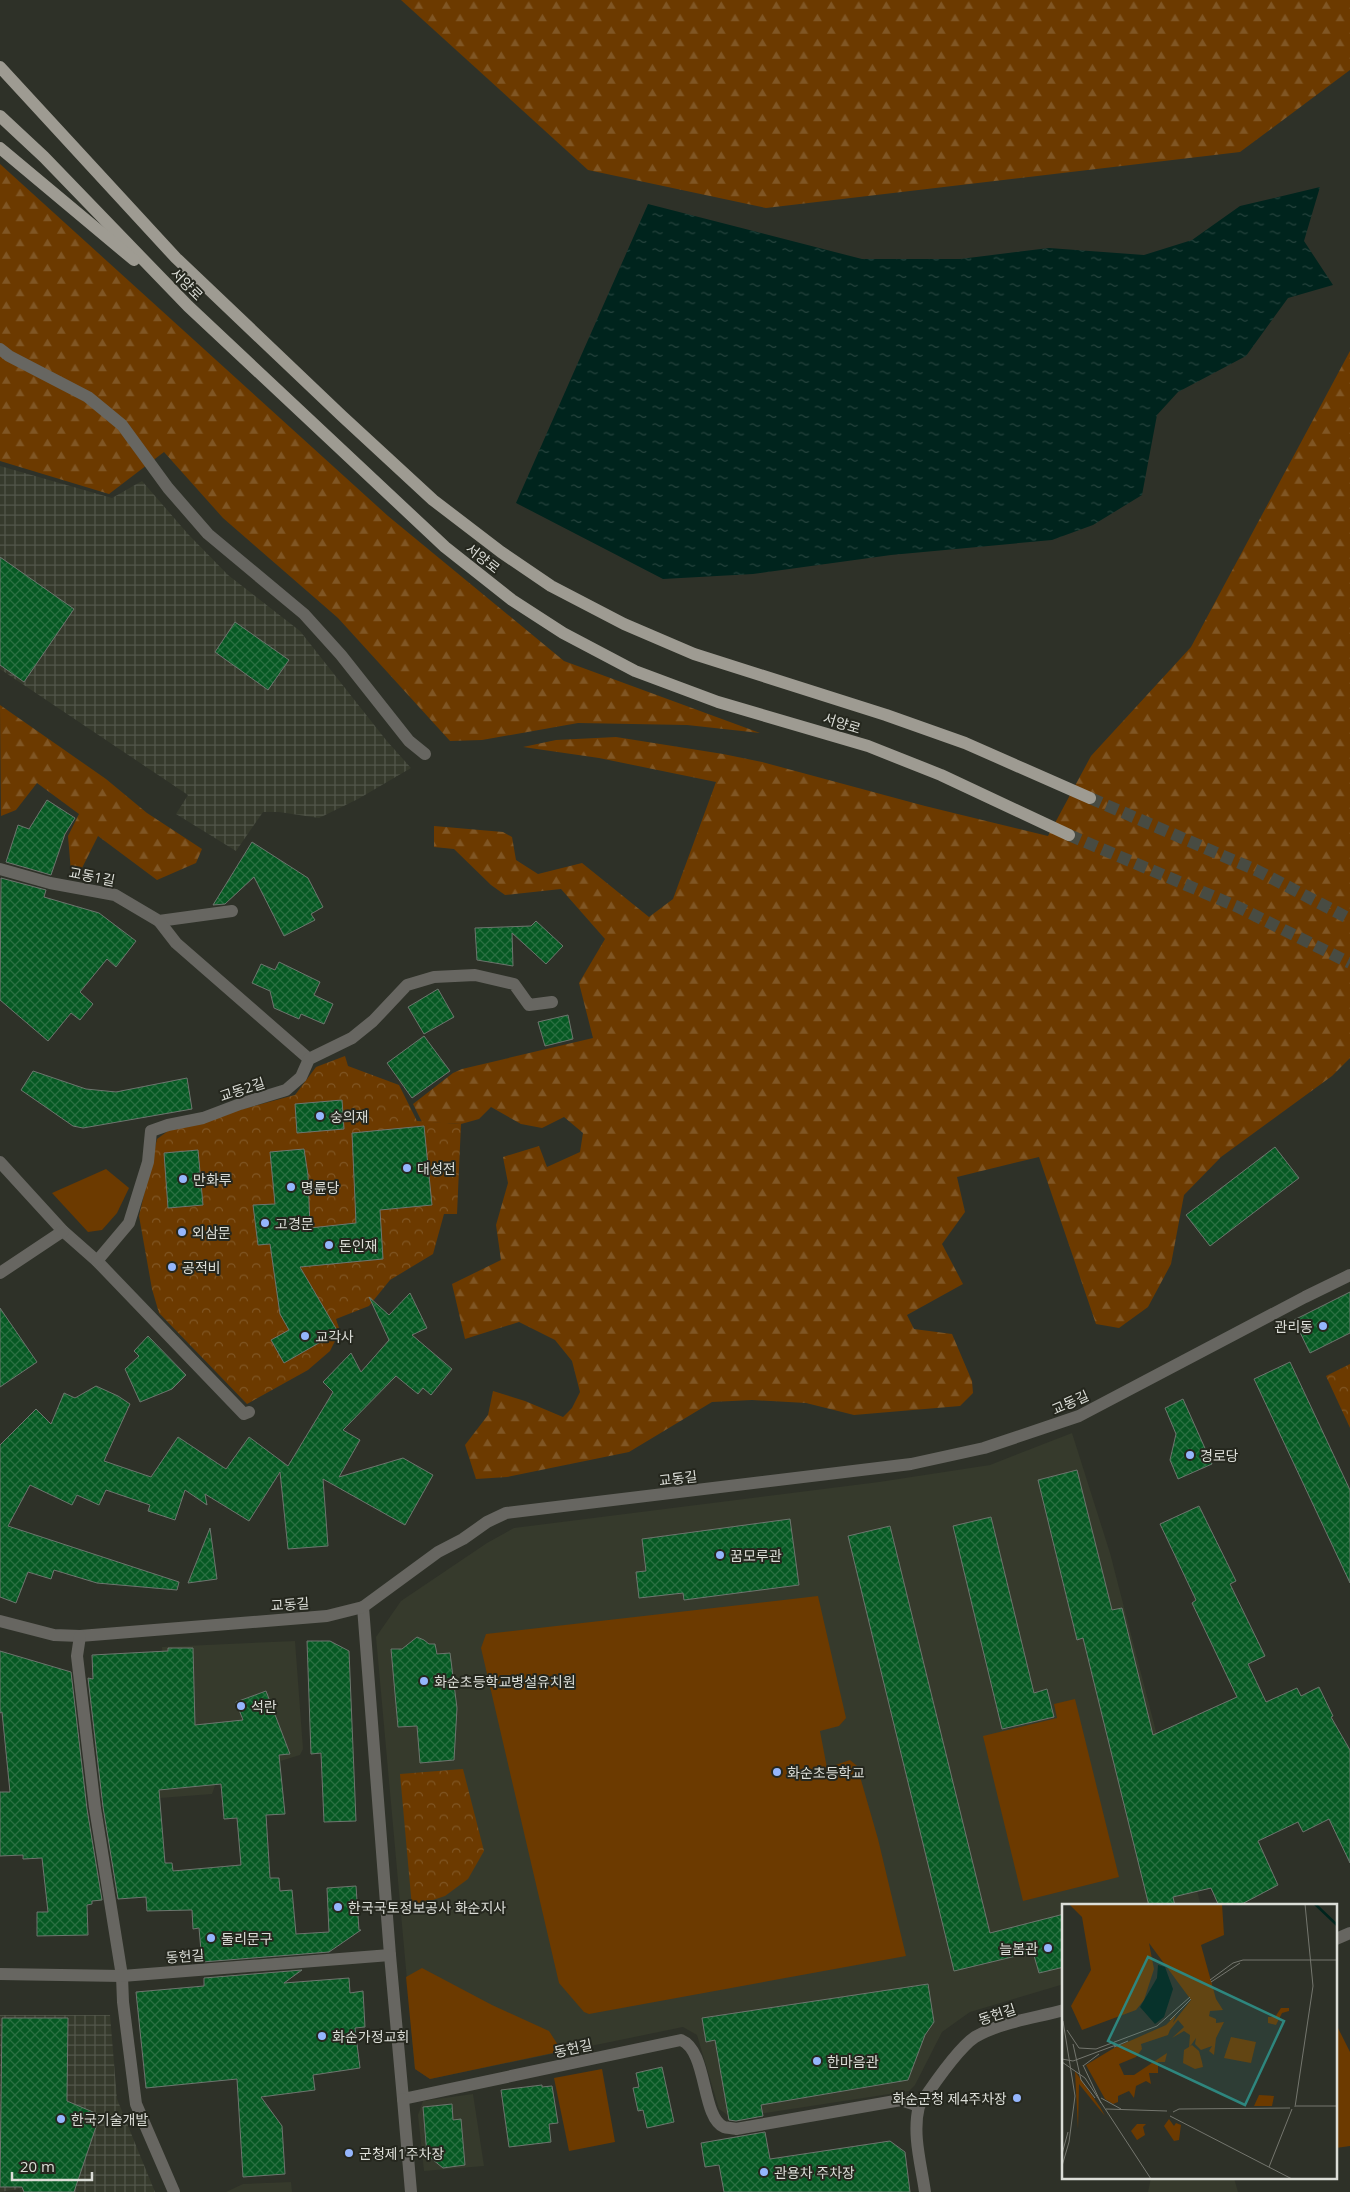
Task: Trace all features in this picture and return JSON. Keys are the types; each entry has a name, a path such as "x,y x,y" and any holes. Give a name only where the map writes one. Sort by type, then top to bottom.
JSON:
{"main road":[{"name":"서양로","path":"0,67 176,258 433,500 501,552 551,586 624,624 694,654 886,715 965,743 1090,798"},
{"name":"서양로","path":"0,116 44,157 188,306 445,547 512,600 563,634 635,671 718,702 868,746 941,775 1069,835"},
{"path":"0,148 188,306"}],"street":[{"path":"0,349 9,356 88,397 122,425 168,488 208,534 304,614 341,655 408,741 425,754"},
{"name":"교동1길","path":"0,869 50,883 115,894 159,921 176,942 309,1059"},
{"path":"159,921 232,911"},
{"path":"309,1059 352,1038 373,1022 407,985 434,977 475,975 514,984 529,1005 552,1002"},
{"name":"교동2길","path":"97,1261 129,1223 148,1162 151,1131 168,1125 203,1118 286,1090 301,1077 309,1059"},
{"path":"0,1162 63,1231 97,1261 244,1414 249,1412"},
{"path":"0,1273 63,1231"},
{"name":"교동길","path":"0,1621 54,1635 80,1636 327,1616 363,1607 438,1552 463,1539 487,1522 506,1513 911,1464 959,1455 1033,1433 1079,1416 1350,1275"},
{"path":"363,1607 390,1955 411,2192"},
{"path":"80,1636 77,1656 95,1808 122,1976 123,2002 136,2104 174,2192"},
{"path":"1338,1938 1350,1933"},
{"name":"동헌길","path":"0,1974 122,1976 390,1955"},
{"name":"동헌길","path":"403,2099 681,2040 693,2048 714,2117 722,2126 736,2129 901,2100 919,2106 945,2070 973,2038 999,2027 1062,2011"},
{"path":"919,2106 916,2118 916,2136 925,2192"}],"shaded area":[{"path":"0,466 112,498 142,481 188,534 228,575 300,631 386,740 411,768 358,799 319,818 279,812 263,812 236,851 176,814 188,795 0,669"},
{"name":"화순초등학교","path":"1072,1433 1110,1553 1200,1904 1062,1904 1062,1985 970,2012 942,2032 915,2085 909,2091 732,2118 719,2109 697,2035 683,2027 430,2079 415,2069 376,1637 401,1601 487,1543 514,1528 879,1482 990,1465"},
{"path":"295,1641 303,1749 300,1755 218,1777 212,1794 160,1798 154,1739 168,1716 162,1647"},
{"path":"0,2015 110,2015 117,2099 155,2192 21,2192 19,2189 0,2192"},
{"path":"473,2094 484,2166 424,2171 418,2115 423,2101"},
{"path":"1151,2180 1235,2180 1238,2192 1148,2192"},
{"path":"291,2182 292,2192 226,2192 243,2184"}],"green space":[{"path":"401,0 1350,0 1350,70 1240,152 766,208 588,170"},
{"path":"0,164 388,516 564,661 760,733 687,725 578,723 482,740 450,741 338,618 223,518 164,452 109,494 0,461"},
{"path":"1350,351 1350,1058 1332,1076 1221,1157 1184,1195 1171,1264 1148,1307 1119,1328 1096,1324 1039,1157 957,1177 965,1212 942,1244 963,1284 907,1315 914,1329 952,1334 972,1381 973,1393 960,1406 854,1415 806,1403 752,1400 712,1402 629,1452 507,1477 476,1479 465,1445 488,1415 493,1391 525,1401 563,1417 572,1408 580,1392 572,1361 555,1340 519,1322 465,1339 452,1284 501,1260 496,1225 508,1183 503,1157 539,1146 547,1167 580,1152 583,1133 564,1117 542,1128 521,1124 491,1107 479,1119 461,1124 422,1122 413,1104 453,1073 462,1069 593,1038 579,983 605,939 561,889 505,895 491,885 454,849 434,847 434,826 503,832 512,837 516,860 538,874 582,863 649,917 673,899 716,782 599,758 523,747 556,740 616,737 762,762 925,806 1048,836 1091,756 1191,647"},
{"path":"0,705 106,779 147,813 202,849 196,863 157,880 98,836 78,876 71,872 68,836 79,814 37,783 16,810 1,816"},
{"path":"345,1056 348,1066 399,1085 417,1121 461,1124 457,1214 444,1214 433,1254 390,1280 369,1306 336,1319 340,1331 330,1351 308,1370 247,1404 159,1313 152,1289 139,1216 157,1139 172,1128 295,1095 316,1067"},
{"path":"106,1169 129,1188 117,1213 102,1230 88,1232 52,1193"},
{"path":"1350,1364 1350,1428 1326,1376"},
{"path":"818,1596 846,1718 839,1726 820,1731 827,1768 850,1760 857,1766 878,1839 906,1956 589,2014 584,2012 559,1983 481,1648 486,1634"},
{"path":"1075,1699 1119,1877 1023,1901 983,1736 1057,1718 1054,1704"},
{"path":"463,1769 484,1851 468,1879 445,1896 412,1907 400,1774"},
{"path":"422,1968 492,2005 549,2031 558,2045 553,2053 430,2079 415,2069 406,1977"},
{"path":"1338,2028 1350,2052 1350,2146 1338,2148"},
{"path":"602,2069 615,2142 569,2151 554,2078"}],"water":[{"path":"1320,187 1304,241 1333,285 1288,298 1246,356 1178,392 1157,415 1142,495 1093,525 1052,540 891,555 753,574 663,579 516,503 648,204 862,259 960,259 1049,248 1144,255 1192,240 1240,206"}],"building":[{"path":"0,557 74,609 24,682 0,665"},
{"path":"235,622 289,660 268,690 215,652"},
{"path":"47,800 75,818 65,834 51,875 6,862 18,825 29,829"},
{"path":"252,842 308,878 323,907 311,914 315,920 284,936 254,877 225,904 213,905"},
{"path":"1,878 46,890 44,897 99,913 136,941 116,967 107,959 80,992 93,1004 80,1020 71,1013 48,1041 0,1000"},
{"path":"536,921 563,946 546,964 512,933 513,966 477,960 475,928 531,926"},
{"path":"279,962 320,982 314,995 333,1004 324,1024 301,1014 299,1019 274,1008 270,991 252,983 261,964 275,970"},
{"path":"438,989 454,1017 424,1034 408,1007"},
{"path":"568,1015 573,1039 545,1046 538,1022"},
{"path":"424,1036 450,1071 412,1098 387,1063"},
{"path":"33,1071 86,1089 116,1092 187,1078 192,1109 83,1128 73,1126 21,1090"},
{"name":"숭의재","path":"342,1100 344,1129 297,1133 295,1104"},
{"path":"424,1126 432,1205 380,1210 383,1259 300,1267 338,1332 284,1363 271,1340 289,1330 280,1314 270,1244 258,1245 253,1205 275,1204 270,1152 304,1149 308,1175 310,1228 356,1223 352,1133"},
{"path":"1275,1147 1299,1178 1210,1246 1186,1215"},
{"name":"만화루","path":"198,1150 203,1205 168,1208 164,1153"},
{"name":"관리동","path":"1350,1292 1350,1333 1310,1353 1294,1320"},
{"path":"410,1293 427,1328 412,1335 452,1369 431,1395 423,1388 418,1394 396,1376 343,1430 360,1440 339,1477 403,1458 433,1475 405,1525 323,1479 328,1546 288,1549 280,1472 249,1521 205,1494 207,1505 185,1490 175,1520 148,1511 150,1505 106,1490 99,1505 77,1495 72,1505 30,1485 8,1526 179,1582 177,1590 97,1583 54,1570 51,1579 28,1572 16,1603 0,1597 0,1445 36,1409 51,1424 64,1393 75,1398 96,1386 118,1396 130,1404 104,1461 151,1477 178,1437 226,1469 249,1437 288,1466 333,1392 323,1382 351,1353 361,1372 389,1340 369,1297 389,1315"},
{"path":"0,1308 37,1362 0,1387"},
{"path":"148,1336 186,1375 172,1389 140,1402 125,1369 139,1356 134,1351"},
{"path":"1290,1362 1350,1490 1350,1583 1254,1379"},
{"name":"경로당","path":"1183,1399 1212,1464 1178,1479 1170,1460 1176,1434 1165,1408"},
{"path":"1077,1470 1112,1610 1122,1608 1153,1735 1237,1697 1192,1603 1196,1600 1160,1524 1199,1506 1236,1581 1230,1584 1265,1656 1248,1664 1266,1702 1297,1688 1301,1696 1319,1687 1333,1716 1331,1717 1350,1750 1350,1863 1329,1819 1303,1832 1298,1822 1258,1841 1278,1885 1242,1904 1218,1904 1211,1888 1173,1897 1175,1904 1149,1904 1083,1638 1077,1640 1038,1480"},
{"path":"991,1517 1034,1693 1047,1689 1054,1717 1002,1729 953,1526"},
{"name":"꿈모루관","path":"790,1519 799,1585 684,1600 683,1593 639,1598 636,1572 646,1571 642,1539"},
{"path":"890,1526 990,1933 1062,1915 1062,1967 1039,1973 1033,1952 954,1971 848,1536"},
{"path":"210,1528 217,1579 188,1583"},
{"name":"화순초등학교병설유치원","path":"417,1637 429,1644 435,1644 437,1654 450,1653 457,1708 454,1760 420,1763 417,1726 398,1727 391,1649 402,1649"},
{"path":"307,1641 330,1641 349,1651 356,1821 324,1822 321,1753 311,1754"},
{"path":"168,1648 193,1648 195,1725 243,1720 236,1702 266,1691 290,1754 279,1755 285,1814 266,1815 270,1878 279,1878 280,1891 292,1890 296,1934 329,1932 327,1888 356,1886 359,1930 361,1930 329,1952 202,1962 199,1928 193,1929 192,1910 147,1911 146,1897 118,1899 103,1807 88,1678 93,1679 92,1655 168,1651","holes":["221,1784 224,1819 237,1818 241,1865 173,1871 172,1863 165,1863 159,1790"]},
{"path":"0,1651 71,1672 87,1809 102,1900 92,1901 92,1904 87,1905 88,1935 37,1936 37,1912 48,1912 42,1858 23,1859 23,1855 0,1856 0,1792 10,1792 2,1712 0,1713"},
{"path":"302,1970 284,1983 349,1978 350,1993 363,1991 365,2027 355,2028 360,2068 313,2075 315,2090 261,2097 282,2126 285,2174 243,2177 237,2079 146,2088 136,1992 204,1986 204,1978"},
{"name":"한마음관","path":"928,1984 934,2022 925,2035 908,2080 761,2105 763,2116 736,2121 729,2120 715,2040 706,2042 702,2018"},
{"path":"2,2018 68,2018 67,2101 100,2115 74,2192 24,2192 22,2187 0,2187"},
{"path":"662,2067 674,2122 647,2128 643,2110 638,2111 633,2088 639,2087 636,2073"},
{"path":"542,2085 542,2087 552,2086 558,2123 549,2124 551,2142 509,2147 501,2090"},
{"path":"452,2104 453,2120 461,2119 465,2165 443,2168 427,2155 423,2107"},
{"path":"765,2132 770,2159 890,2141 905,2152 910,2192 724,2192 719,2165 705,2167 701,2143"}],"tunnel":[{"path":"1090,798 1258,871 1350,919"},
{"path":"1069,835 1238,907 1350,963"}],"place":[{"name":"숭의재","path":"320,1116"},
{"name":"대성전","path":"407,1168"},
{"name":"만화루","path":"183,1179"},
{"name":"명륜당","path":"291,1187"},
{"name":"고경문","path":"265,1223"},
{"name":"외삼문","path":"182,1232"},
{"name":"돈인재","path":"329,1245"},
{"name":"공적비","path":"172,1267"},
{"name":"관리동","path":"1323,1326"},
{"name":"교각사","path":"305,1336"},
{"name":"경로당","path":"1190,1455"},
{"name":"꿈모루관","path":"720,1555"},
{"name":"화순초등학교병설유치원","path":"424,1681"},
{"name":"석란","path":"241,1706"},
{"name":"화순초등학교","path":"777,1772"},
{"name":"한국국토정보공사 화순지사","path":"338,1907"},
{"name":"둘리문구","path":"211,1938"},
{"name":"늘봄관","path":"1048,1948"},
{"name":"화순가정교회","path":"322,2036"},
{"name":"한마음관","path":"817,2061"},
{"name":"화순군청 제4주차장","path":"1017,2098"},
{"name":"한국기술개발","path":"61,2119"},
{"name":"군청제1주차장","path":"349,2153"},
{"name":"관용차 주차장","path":"764,2172"}]}
